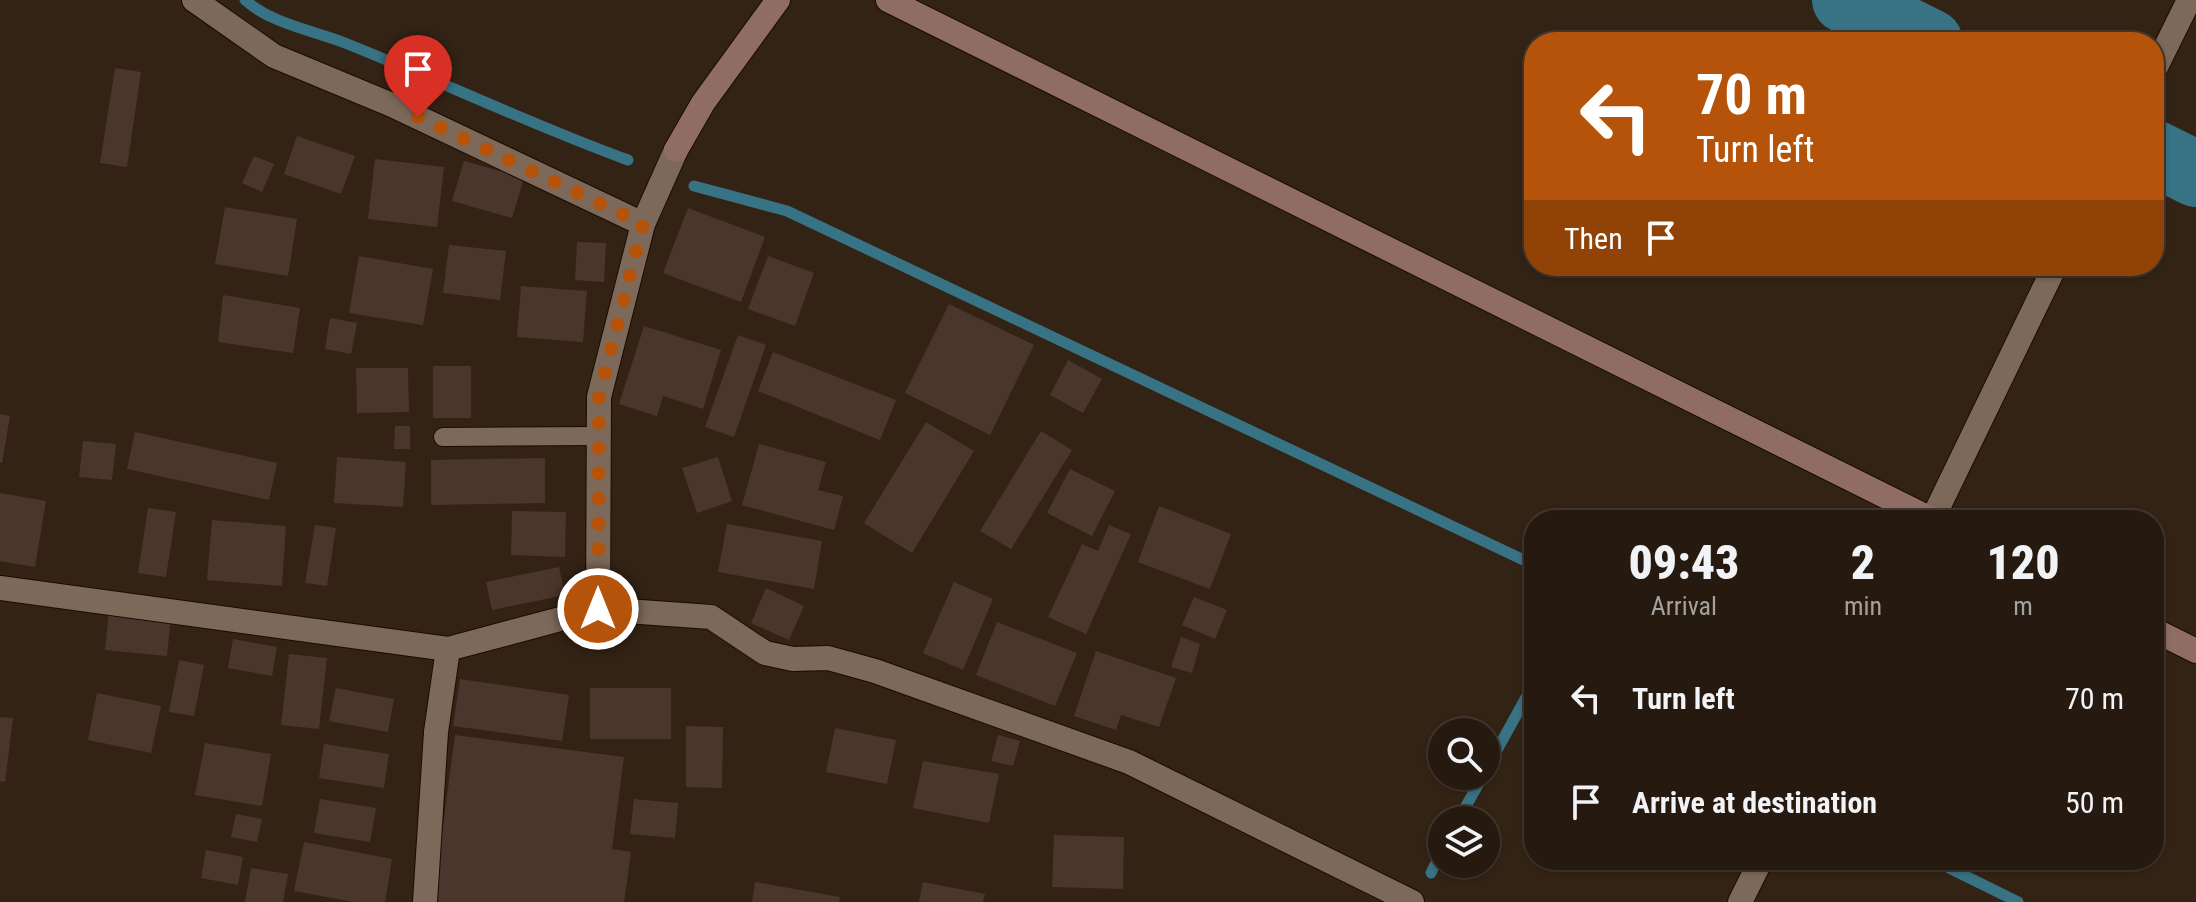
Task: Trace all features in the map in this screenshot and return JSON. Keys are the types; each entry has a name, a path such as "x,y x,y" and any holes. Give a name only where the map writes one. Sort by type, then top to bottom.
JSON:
{"street":[{"path":"194,0 274,56 392,105 643,224"},
{"path":"598,609 599,397 643,224 676,150 703,103 778,0"},
{"path":"888,0 1913,510"},
{"path":"2164,51 2189,0"},
{"path":"1938,510 2050,276"},
{"path":"0,588 448,649 598,609 711,617 765,653 793,659 828,658 875,671 1129,762 1412,902"},
{"path":"2164,635 2196,651"},
{"path":"425,902 436,732 448,649"},
{"path":"1740,902 1756,870"}],"lane":[{"path":"443,437 599,436"}],"building":[{"path":"115,68 141,72 127,167 100,163"},
{"path":"297,136 355,156 341,194 284,174"},
{"path":"254,156 274,164 262,192 242,183"},
{"path":"375,159 444,167 437,227 368,219"},
{"path":"464,161 524,178 512,218 452,201"},
{"path":"225,207 297,219 288,276 215,264"},
{"path":"688,208 765,237 741,302 663,273"},
{"path":"577,242 606,243 604,282 575,280"},
{"path":"449,245 506,251 500,300 443,293"},
{"path":"359,256 433,269 423,325 349,313"},
{"path":"768,256 814,273 795,326 748,309"},
{"path":"521,286 587,291 583,342 517,337"},
{"path":"223,295 300,308 293,353 218,342"},
{"path":"949,304 1034,345 990,435 905,393"},
{"path":"330,318 357,323 351,354 325,349"},
{"path":"644,326 721,350 703,409 663,396 657,416 619,404"},
{"path":"738,335 766,345 734,437 705,427"},
{"path":"773,352 896,400 880,440 758,391"},
{"path":"1068,360 1102,379 1083,413 1050,395"},
{"path":"433,366 471,366 471,418 433,418"},
{"path":"356,368 408,368 409,412 357,413"},
{"path":"0,414 10,416 2,463 0,463"},
{"path":"926,422 974,451 912,553 864,523"},
{"path":"395,426 410,426 410,449 394,449"},
{"path":"1041,431 1072,450 1011,549 980,531"},
{"path":"135,432 277,463 269,500 127,469"},
{"path":"83,441 116,444 112,480 79,477"},
{"path":"759,444 826,462 818,490 843,496 834,530 742,505"},
{"path":"337,457 406,462 403,507 334,503"},
{"path":"718,457 732,501 697,513 682,468"},
{"path":"545,458 545,503 431,505 431,460"},
{"path":"1070,469 1115,491 1092,536 1047,513"},
{"path":"0,493 46,501 35,567 0,561"},
{"path":"1159,506 1231,534 1210,589 1138,562"},
{"path":"148,508 176,512 166,577 138,573"},
{"path":"512,511 566,512 565,557 511,555"},
{"path":"212,520 286,526 282,586 207,580"},
{"path":"727,524 822,541 814,589 718,572"},
{"path":"315,525 336,528 327,586 305,583"},
{"path":"1109,525 1131,534 1086,634 1048,617 1082,544 1098,551"},
{"path":"559,567 565,595 492,610 486,582"},
{"path":"954,582 993,599 963,670 923,653"},
{"path":"766,588 804,606 789,640 751,623"},
{"path":"1194,597 1227,610 1215,639 1182,625"},
{"path":"109,611 171,617 167,656 105,650"},
{"path":"997,622 1077,653 1055,706 976,675"},
{"path":"1181,637 1200,644 1192,673 1171,667"},
{"path":"233,639 277,647 272,676 228,668"},
{"path":"1096,651 1176,678 1159,727 1121,715 1116,730 1074,716"},
{"path":"289,654 327,658 319,729 281,725"},
{"path":"179,660 204,665 194,716 169,712"},
{"path":"460,679 569,695 562,741 453,726"},
{"path":"336,688 394,699 388,732 329,721"},
{"path":"590,688 671,688 671,739 590,739"},
{"path":"97,693 161,706 151,753 88,740"},
{"path":"0,717 13,718 5,782 0,781"},
{"path":"686,726 723,727 722,788 686,787"},
{"path":"835,728 896,740 887,784 826,772"},
{"path":"455,735 624,757 612,849 631,852 624,902 433,902"},
{"path":"998,735 1020,741 1013,766 991,761"},
{"path":"205,743 271,754 262,806 195,795"},
{"path":"324,744 389,754 384,788 319,778"},
{"path":"923,761 999,774 989,823 913,808"},
{"path":"320,799 376,808 370,842 314,833"},
{"path":"634,799 678,803 675,838 630,834"},
{"path":"236,814 262,819 257,842 231,837"},
{"path":"1054,835 1124,837 1123,889 1052,887"},
{"path":"304,842 392,859 385,902 354,902 294,891"},
{"path":"206,850 243,857 238,885 201,878"},
{"path":"251,868 288,874 283,902 245,902"},
{"path":"755,882 840,897 839,902 752,902"},
{"path":"923,882 985,894 983,902 919,902"}],"waterway":[{"path":"245,0 280,21 345,43 628,160"},
{"path":"1845,0 1910,32"},
{"path":"2164,158 2196,174"},
{"path":"694,186 787,211 1524,560"},
{"path":"1500,745 1524,701"},
{"path":"1466,806 1475,790"},
{"path":"1953,870 2018,902"}],"route":[{"path":"418,117 643,224 599,397 598,609"}]}
